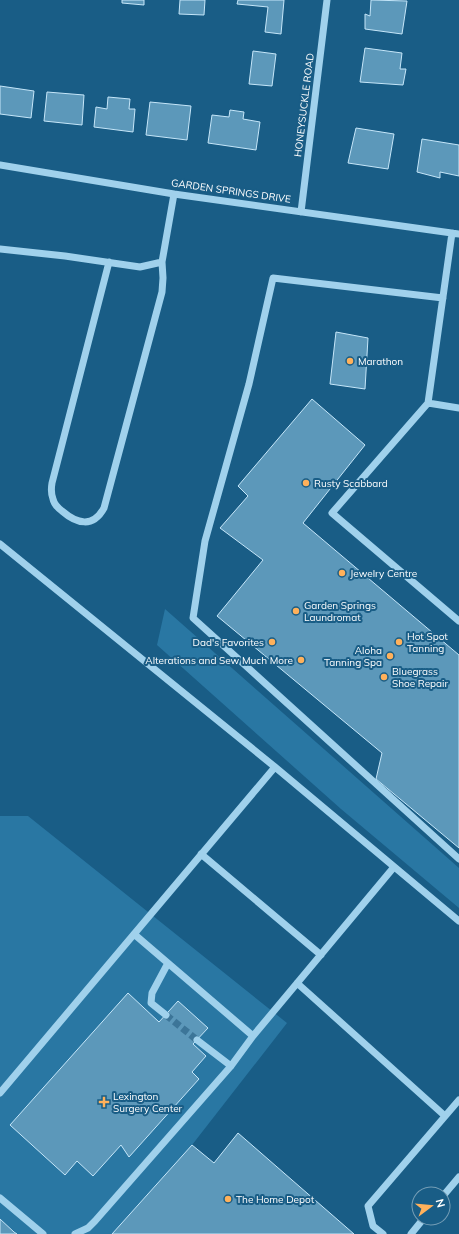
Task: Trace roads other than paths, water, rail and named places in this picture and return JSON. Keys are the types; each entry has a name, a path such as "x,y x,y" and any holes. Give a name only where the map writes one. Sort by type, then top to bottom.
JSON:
{"street":[{"name":"HONEYSUCKLE ROAD","path":"301,212 327,0"},
{"name":"GARDEN SPRINGS DRIVE","path":"0,166 174,194 456,234"},
{"path":"109,262 51,491 53,500 57,507 71,519 78,522 86,522 95,518 101,514 104,508 162,292 162,262 174,194"},
{"path":"456,234 443,298 428,402 332,513 459,621"},
{"path":"0,249 65,256 140,267 162,262"},
{"path":"443,298 273,278 249,384 205,541 192,618 459,859"},
{"path":"428,402 459,408"},
{"path":"0,544 275,767 459,922"},
{"path":"0,1092 275,767"},
{"path":"201,854 321,955"},
{"path":"75,1234 88,1228 96,1222 231,1066 253,1036 394,867"},
{"path":"134,934 253,1036"},
{"path":"166,1015 151,1003 152,993 168,963"},
{"path":"297,984 445,1116"},
{"path":"197,1040 231,1066"},
{"path":"383,1234 373,1226 368,1206 459,1100"},
{"path":"451,1186 459,1177"},
{"path":"0,1198 43,1234"},
{"path":"411,1234 418,1226"}],"tunnel":[{"path":"166,1015 197,1040"}],"place":[{"name":"Marathon","path":"350,361"},
{"name":"Rusty Scabbard","path":"306,483"},
{"name":"Jewelry Centre","path":"342,573"},
{"name":"Garden Springs Laundromat","path":"296,611"},
{"name":"Dad's Favorites","path":"272,642"},
{"name":"Hot Spot Tanning","path":"399,642"},
{"name":"Aloha Tanning Spa","path":"390,656"},
{"name":"Alterations and Sew Much More","path":"301,660"},
{"name":"Bluegrass Shoe Repair","path":"384,677"},
{"name":"Lexington Surgery Center","path":"104,1102"},
{"name":"The Home Depot","path":"228,1199"}]}
